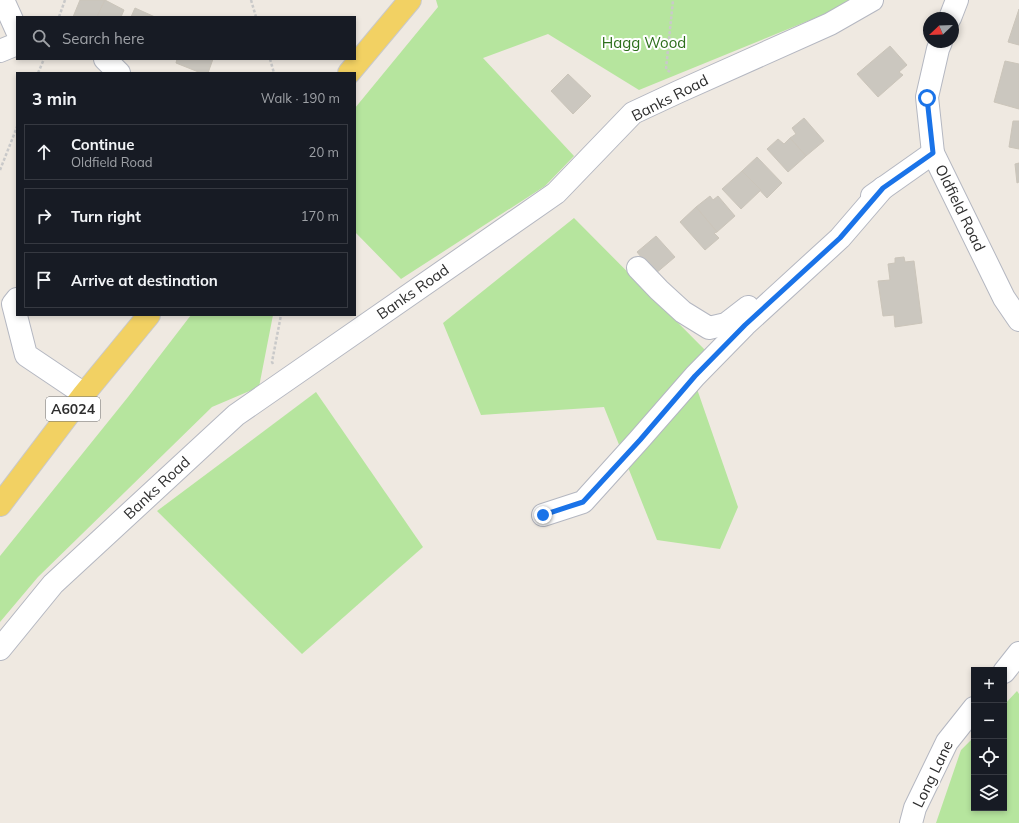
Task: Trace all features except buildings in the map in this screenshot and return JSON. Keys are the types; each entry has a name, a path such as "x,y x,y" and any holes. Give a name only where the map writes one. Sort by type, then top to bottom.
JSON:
{"main road":[{"path":"350,72 410,0"},
{"name":"A6024","path":"0,505 84,394 148,316"}],"street":[{"path":"4,0 16,29"},
{"name":"Banks Road","path":"0,649 54,584 236,415 556,193 633,113 830,24 872,0"},
{"path":"952,12 957,0"},
{"path":"0,51 16,44"},
{"name":"Oldfield Road","path":"938,48 927,98 933,153 1004,298 1019,320"},
{"path":"106,60 118,72"},
{"path":"638,268 683,312 709,328 726,324 746,310 848,213 933,153"},
{"path":"543,515 583,502 640,440 695,376 745,325 840,238 883,188"},
{"path":"16,300 13,304 16,316"},
{"path":"16,316 26,355 84,394"},
{"name":"Long Lane","path":"911,823 915,808 947,742 971,712"}],"path":[{"path":"59,16 65,0"},
{"path":"250,0 256,16"},
{"path":"673,0 666,69 678,78 678,92"},
{"path":"38,72 44,60"},
{"path":"270,60 274,72"},
{"path":"0,170 16,130"},
{"path":"278,385 272,362 281,316"}],"green space":[{"name":"Hagg Wood","path":"436,0 850,0 825,14 639,90 548,34 483,58 574,156 545,186 401,279 356,233 356,107 438,7"},
{"path":"574,218 707,352 697,389 738,507 720,549 657,540 604,407 481,415 443,323"},
{"path":"190,316 273,316 259,387 212,407 38,577 0,622 0,556 128,397"},
{"path":"316,392 423,547 302,654 157,511"},
{"path":"1017,691 1019,694 1019,823 936,823 961,750 971,740 971,811 1007,811 1007,702"}],"route":[{"path":"543,515 583,502 640,440 695,376 745,325 840,238 883,188 933,153 927,98"}]}
